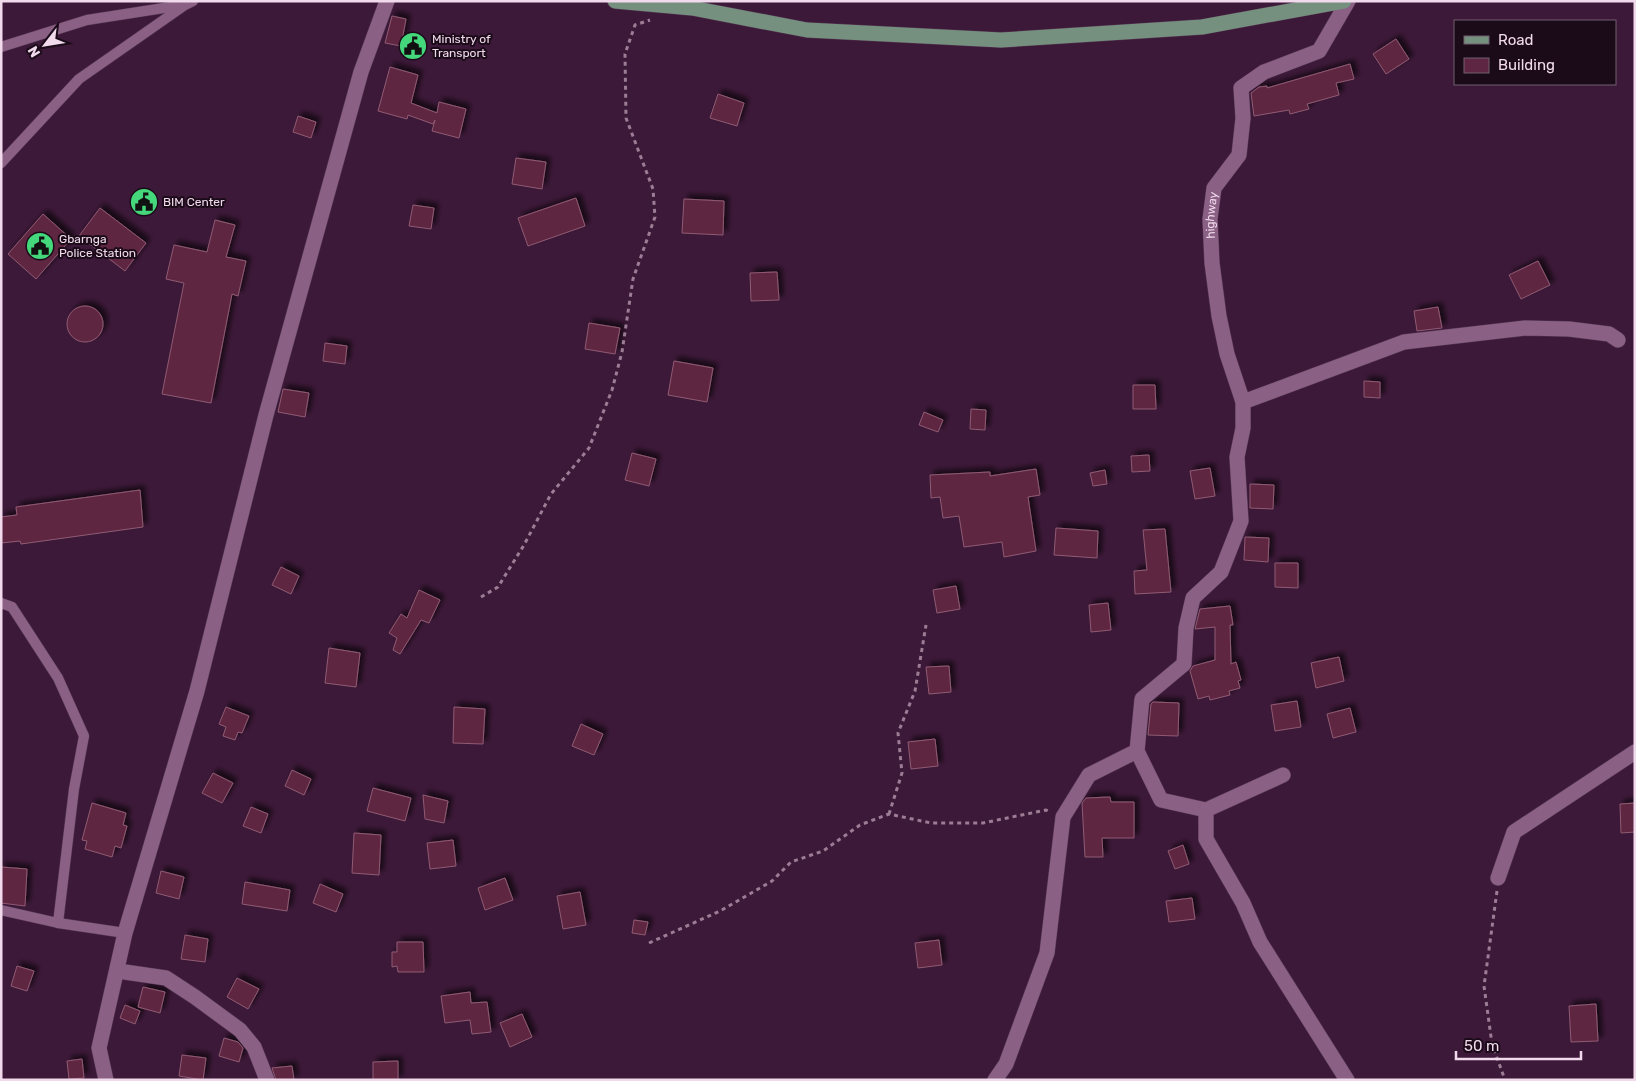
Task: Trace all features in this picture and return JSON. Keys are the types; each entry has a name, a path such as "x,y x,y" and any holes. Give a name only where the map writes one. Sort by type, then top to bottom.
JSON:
{"main road":[{"path":"615,1 692,8 807,30 1001,40 1202,27 1344,1"}],"street":[{"path":"106,1080 99,1048 125,934 197,691 266,415 361,72 387,1"},
{"name":"highway","path":"1243,402 1227,354 1219,316 1212,263 1210,219 1214,188 1238,155 1243,118 1241,88 1264,72 1319,51 1348,1"},
{"path":"1283,775 1206,810 1161,800 1137,751 1142,699 1184,664 1186,628 1193,598 1221,572 1241,521 1237,457 1243,428 1243,402 1404,342 1525,328 1569,329 1609,334 1618,340"},
{"path":"995,1080 1006,1064 1047,953 1063,817 1089,775 1137,751"},
{"path":"1498,878 1514,832 1635,752"},
{"path":"1206,810 1206,839 1243,903 1260,942 1347,1080"},
{"path":"118,971 166,978 195,997 240,1030 254,1047 267,1080"}],"lane":[{"path":"1,47 87,20 189,3"},
{"path":"1,163 79,79 189,3"},
{"path":"1,603 12,607 58,678 84,736 74,789 58,923"},
{"path":"1,910 58,923 125,934"}],"path":[{"path":"481,596 498,587 524,545 551,494 589,448 612,390 622,352 633,279 655,217 653,189 626,118 625,54 635,25 654,19"},
{"path":"889,814 902,773 898,733 915,692 926,625"},
{"path":"649,943 720,911 772,881 791,862 822,851 860,825 889,814 931,823 983,823 1046,810 1063,817"},
{"path":"1498,878 1484,986 1492,1044 1505,1080"}],"building":[{"path":"392,16 406,19 401,46 385,43"},
{"path":"1396,39 1409,59 1386,74 1373,54"},
{"path":"1350,64 1354,79 1336,83 1339,95 1307,104 1309,109 1290,114 1289,110 1254,116 1251,93 1259,87 1267,86 1267,88"},
{"path":"390,67 418,75 411,103 437,113 439,102 466,109 459,138 432,131 435,120 433,124 408,115 407,119 378,111"},
{"path":"718,94 744,103 737,126 710,118"},
{"path":"298,116 316,122 311,138 293,132"},
{"path":"516,158 546,162 542,189 512,184"},
{"path":"576,198 585,226 528,246 518,218"},
{"path":"684,199 724,201 723,235 682,233"},
{"path":"413,205 434,208 431,229 409,226"},
{"path":"100,208 146,243 125,271 79,236"},
{"name":"Gbarnga Police Station","path":"43,214 71,239 36,279 8,254"},
{"path":"215,220 235,225 226,257 246,261 238,296 232,294 211,403 162,394 184,283 166,279 174,245 207,252"},
{"path":"1538,261 1550,285 1521,299 1509,275"},
{"path":"777,272 779,300 751,301 750,273"},
{"path":"85,306 98,311 103,324 98,337 85,342 72,337 67,324 72,311"},
{"path":"1438,307 1442,328 1417,331 1414,311"},
{"path":"589,323 620,328 615,354 585,349"},
{"path":"325,343 347,346 345,364 323,361"},
{"path":"674,361 713,368 707,402 668,395"},
{"path":"1364,381 1380,382 1380,398 1364,397"},
{"path":"1133,385 1155,385 1156,409 1133,409"},
{"path":"283,389 309,393 305,417 278,412"},
{"path":"971,409 986,410 985,430 970,429"},
{"path":"924,412 943,420 938,432 919,425"},
{"path":"632,453 656,459 649,486 625,480"},
{"path":"1149,455 1150,471 1132,472 1131,456"},
{"path":"1210,468 1215,496 1195,499 1190,471"},
{"path":"1036,469 1040,495 1028,497 1036,551 1004,557 1002,542 964,547 959,516 943,518 940,497 931,498 930,475 990,472 990,476"},
{"path":"1105,470 1107,484 1093,486 1090,473"},
{"path":"1250,484 1274,485 1273,509 1250,508"},
{"path":"140,490 143,527 21,544 20,541 1,543 1,517 17,515 16,507"},
{"path":"1056,528 1098,531 1097,558 1054,555"},
{"path":"1165,529 1171,592 1135,594 1134,571 1147,570 1143,530"},
{"path":"1245,537 1269,538 1268,562 1244,560"},
{"path":"1275,563 1298,563 1298,588 1275,587"},
{"path":"281,567 299,576 291,594 272,585"},
{"path":"956,586 960,609 937,613 933,590"},
{"path":"419,590 440,600 429,623 421,620 400,654 393,650 397,638 389,633 401,614 407,618"},
{"path":"1108,603 1111,630 1091,632 1089,605"},
{"path":"1230,606 1233,625 1230,625 1231,664 1236,662 1241,680 1238,681 1240,688 1229,691 1230,695 1210,700 1209,696 1198,699 1190,671 1193,666 1215,660 1215,627 1195,629 1200,609"},
{"path":"329,648 360,653 356,687 325,683"},
{"path":"1339,657 1344,681 1316,688 1311,663"},
{"path":"949,666 951,692 929,694 926,667"},
{"path":"1297,701 1301,727 1275,731 1271,705"},
{"path":"1153,702 1179,703 1178,736 1148,735 1151,704"},
{"path":"226,707 249,716 242,733 238,732 235,740 223,736 226,727 219,724"},
{"path":"454,707 485,709 483,744 453,743"},
{"path":"1350,708 1356,732 1333,738 1327,714"},
{"path":"581,724 603,734 594,755 572,746"},
{"path":"935,739 938,766 911,769 908,742"},
{"path":"292,770 311,779 304,795 285,786"},
{"path":"213,773 233,783 222,803 202,793"},
{"path":"373,788 411,798 405,821 367,811"},
{"path":"423,795 448,801 444,823 425,819"},
{"path":"1110,797 1111,802 1134,802 1134,838 1102,838 1103,857 1085,857 1082,803 1086,798"},
{"path":"92,803 126,813 123,825 127,826 121,848 115,846 112,857 85,849 87,841 82,840"},
{"path":"1635,803 1635,832 1621,833 1620,804"},
{"path":"251,807 268,814 261,833 243,826"},
{"path":"354,833 381,835 379,875 352,873"},
{"path":"453,840 456,866 430,869 427,843"},
{"path":"1183,845 1189,864 1175,869 1168,851"},
{"path":"1,867 27,869 25,906 1,903"},
{"path":"161,871 184,877 179,899 156,893"},
{"path":"505,878 513,900 485,910 478,888"},
{"path":"245,882 290,890 287,911 242,904"},
{"path":"320,884 343,894 336,912 313,903"},
{"path":"580,892 586,925 563,929 557,896"},
{"path":"1192,898 1195,919 1169,922 1166,901"},
{"path":"634,920 648,922 645,935 632,933"},
{"path":"185,935 208,939 205,962 181,959"},
{"path":"939,940 942,965 918,968 915,943"},
{"path":"397,942 423,942 424,972 398,972 397,966 392,967 392,952 397,952"},
{"path":"17,966 34,971 27,991 11,986"},
{"path":"237,978 259,989 248,1009 227,997"},
{"path":"143,987 165,992 160,1013 138,1007"},
{"path":"470,992 471,1003 487,1002 491,1032 472,1034 470,1020 445,1023 441,996"},
{"path":"1596,1004 1598,1041 1571,1042 1569,1006"},
{"path":"125,1005 140,1011 135,1024 120,1018"},
{"path":"522,1014 532,1037 510,1047 500,1023"},
{"path":"224,1038 238,1042 243,1048 239,1062 219,1056"},
{"path":"182,1055 206,1058 203,1080 179,1076"},
{"path":"82,1059 84,1078 69,1079 67,1061"},
{"path":"398,1061 398,1080 373,1080 373,1062"},
{"path":"292,1066 294,1080 276,1080 272,1068"}],"place":[{"name":"Ministry of Transport","path":"413,46"},
{"name":"BIM Center","path":"144,202"},
{"name":"Gbarnga Police Station","path":"40,246"}]}
